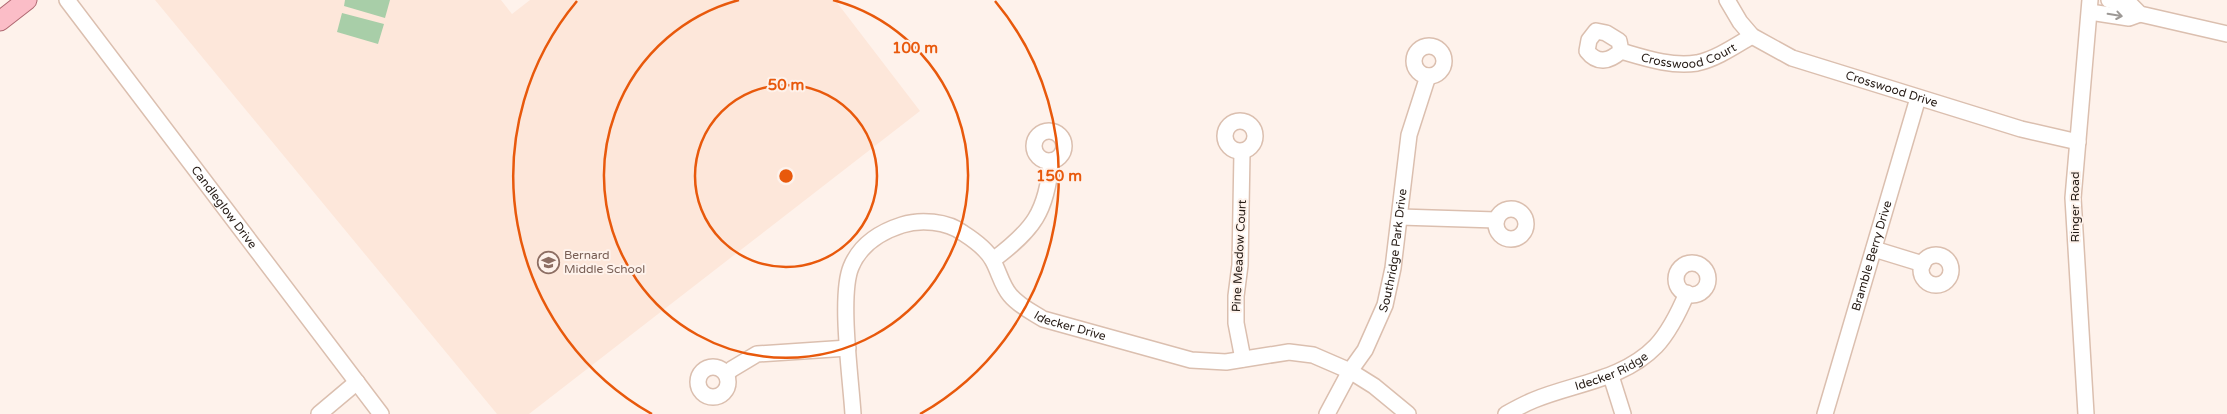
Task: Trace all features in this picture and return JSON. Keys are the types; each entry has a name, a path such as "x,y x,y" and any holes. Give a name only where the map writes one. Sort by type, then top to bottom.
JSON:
{"main road":[{"path":"0,21 27,0"}],"street":[{"name":"Candleglow Drive","path":"66,0 381,414"},
{"name":"Crosswood Drive","path":"1728,0 1740,22 1752,36 1792,58 2021,129 2078,142"},
{"path":"2109,0 2131,5 2140,14 2227,34"},
{"path":"2090,6 2129,18 2140,14"},
{"name":"Ringer Road","path":"2086,414 2073,216 2090,6"},
{"name":"Crosswood Court","path":"1621,51 1656,61 1676,64 1697,63 1723,52 1752,36"},
{"name":"Southridge Park Drive","path":"1327,414 1350,371 1366,350 1385,305 1394,268 1409,135 1428,76"},
{"name":"Bramble Berry Drive","path":"1825,414 1918,98"},
{"name":"Pine Meadow Court","path":"1242,152 1241,239 1236,323 1243,359"},
{"path":"993,260 1020,240 1040,214 1049,187 1051,161"},
{"path":"1400,217 1496,220"},
{"name":"Idecker Drive","path":"853,414 846,292 851,268 859,253 870,241 884,231 920,220 937,223 961,231 980,246 993,260 1009,294 1024,308 1043,319 1191,360 1226,362 1289,352 1313,355 1350,371 1374,386 1408,414"},
{"path":"1874,249 1923,264"},
{"name":"Idecker Ridge","path":"1506,414 1534,400 1610,376 1637,361 1656,346 1677,318 1687,294"},
{"path":"726,374 732,368 757,354 848,348"},
{"path":"1610,376 1623,414"},
{"path":"319,414 357,382"}],"shaded area":[{"name":"Bernard Middle School","path":"155,0 501,0 512,14 530,0 835,0 920,111 529,414 497,414"}],"green space":[{"path":"345,0 390,0 385,18 344,6"},
{"path":"342,13 384,24 378,44 337,32"}],"place":[{"name":"Bernard Middle School","path":"548,262"}]}
